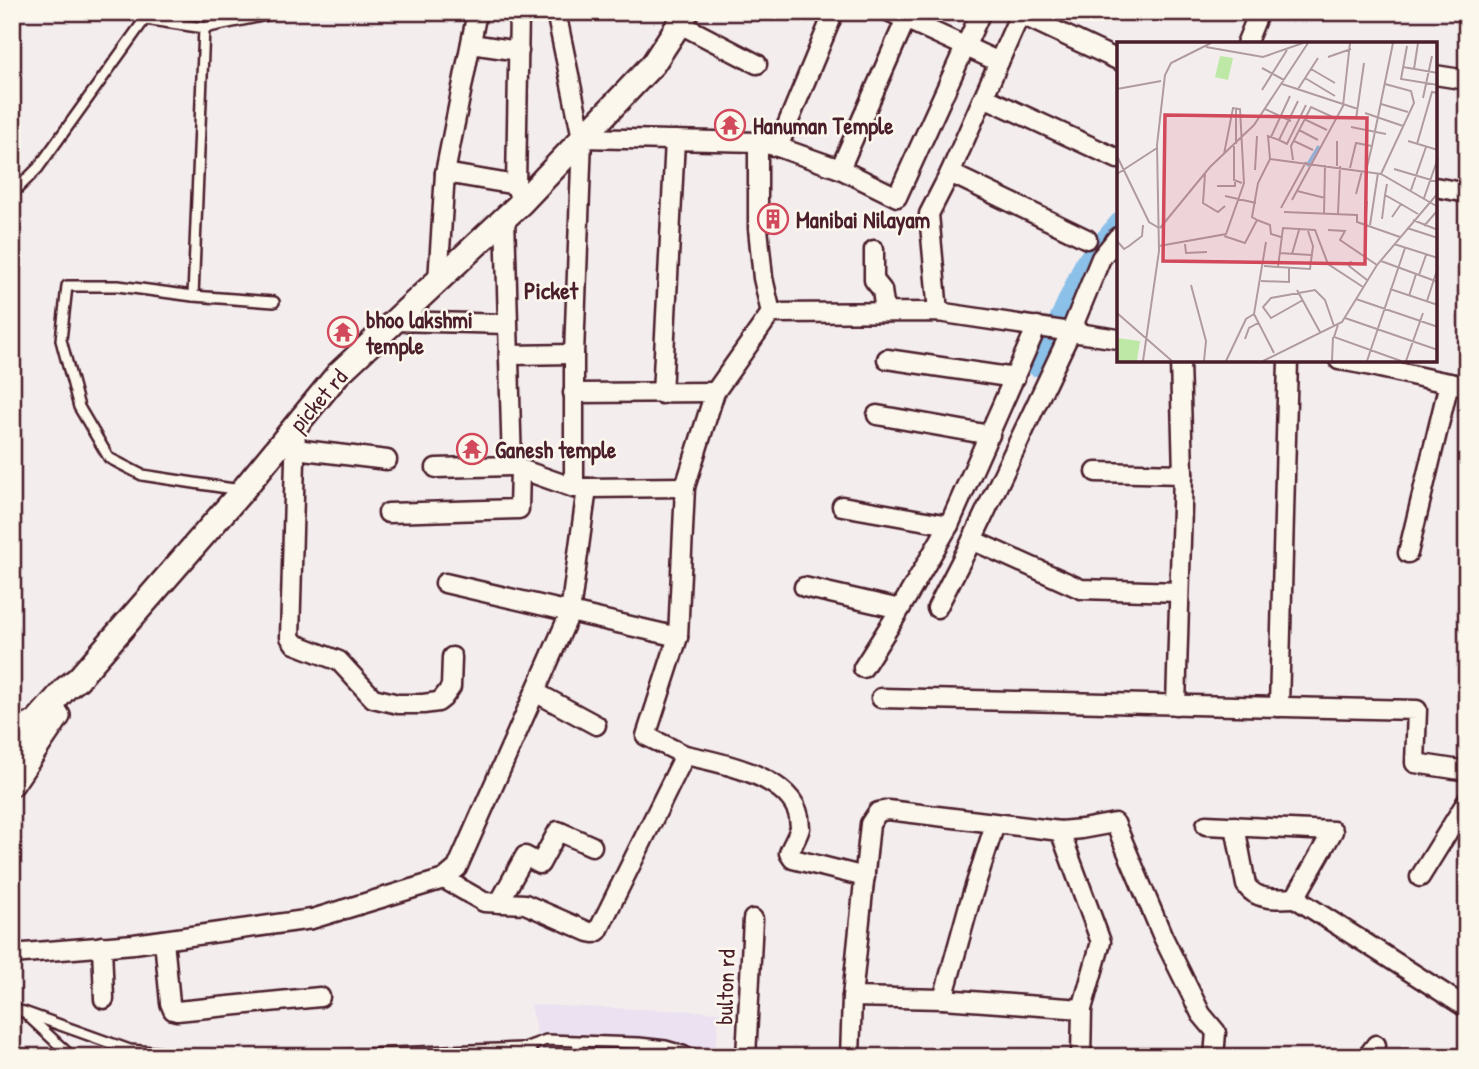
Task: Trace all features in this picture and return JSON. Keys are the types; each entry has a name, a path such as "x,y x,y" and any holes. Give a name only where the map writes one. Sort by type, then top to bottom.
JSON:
{"street":[{"path":"438,281 445,173 477,12"},
{"path":"388,513 519,509 507,324 514,202 519,12"},
{"path":"12,954 164,940 312,919 444,878 457,868 570,613 581,488 573,393 582,138 556,12"},
{"path":"778,148 834,12"},
{"path":"582,138 758,142 840,169 897,197 981,12"},
{"path":"1247,42 1259,12"},
{"path":"938,312 929,214 950,173 1020,13 1117,60"},
{"path":"840,169 902,15 999,62"},
{"path":"683,18 758,64"},
{"name":"picket rd","path":"12,751 23,728 78,679 242,491 338,374 438,281 514,202 582,138 653,64 683,18"},
{"path":"471,44 519,51"},
{"path":"1437,75 1467,80"},
{"path":"984,97 1117,159"},
{"path":"662,394 675,140"},
{"path":"758,142 758,228 763,278 771,313 715,392 685,487 678,637 646,736 685,755 752,773 783,791 794,802 800,826 789,853 793,859 865,877"},
{"path":"445,173 514,202"},
{"path":"950,173 1087,239"},
{"path":"1437,187 1467,193"},
{"path":"863,668 949,525 1015,378 1117,238"},
{"path":"874,250 874,280 882,289 885,312"},
{"path":"771,313 938,312 1117,339"},
{"path":"395,321 507,324"},
{"path":"937,608 972,540 1054,328"},
{"path":"509,355 574,354"},
{"path":"887,359 1015,378"},
{"path":"1176,705 1183,474 1180,362"},
{"path":"1279,707 1288,362"},
{"path":"1361,362 1458,385 1408,553"},
{"path":"573,393 715,392"},
{"path":"877,415 989,435"},
{"path":"296,425 290,637 295,644 340,662 373,698 398,704 431,703 443,698 451,687 452,657"},
{"path":"295,449 387,460"},
{"path":"436,468 516,467 581,488 685,487"},
{"path":"1096,472 1183,474"},
{"path":"842,506 949,525"},
{"path":"972,540 1082,589 1179,592"},
{"path":"445,583 678,637"},
{"path":"804,587 900,609"},
{"name":"picket rd","path":"12,783 70,699 78,679"},
{"path":"535,692 596,724"},
{"path":"881,698 1416,710 1415,763 1467,771"},
{"path":"444,878 484,902 525,904 589,932 598,931 685,755"},
{"path":"1420,877 1467,801"},
{"path":"850,1057 852,997 870,824 878,812 888,810 1060,831 1115,823 1163,937 1201,1014 1216,1032 1214,1057"},
{"path":"943,999 995,824"},
{"path":"1206,825 1333,831 1295,898"},
{"path":"1235,826 1246,885 1251,892 1270,898 1295,898 1467,1009"},
{"path":"499,902 525,856 540,864 558,831 592,846"},
{"path":"1060,831 1101,942 1082,1009 1081,1057"},
{"name":"bulton rd","path":"746,1057 753,919"},
{"path":"164,940 173,1010 320,996"},
{"path":"102,946 104,999"},
{"path":"852,997 943,999 1082,1009"}],"lane":[{"path":"12,194 38,169 145,15 204,29 281,12"},
{"path":"193,296 204,29"},
{"path":"242,491 142,475 109,458 79,407 61,340 66,286 118,286 193,296 274,302"},
{"path":"12,1010 130,1050 209,1057"},
{"path":"24,1012 72,1057"},
{"path":"522,1048 547,1040 639,1043 666,1046 693,1054 694,1057"},
{"path":"577,1042 579,1057"},
{"path":"287,1057 522,1048 529,1049 534,1057"}],"shaded area":[{"path":"531,1005 720,1012 714,1057 542,1057"}],"waterway":[{"path":"1035,368 1083,262 1117,222"}],"place":[{"name":"Hanuman Temple","path":"730,125"},
{"name":"Manibai Nilayam","path":"773,219"},
{"name":"bhoo lakshmi temple","path":"343,332"},
{"name":"Ganesh temple","path":"472,449"}],"district":[{"name":"Picket","path":"551,290"}]}
